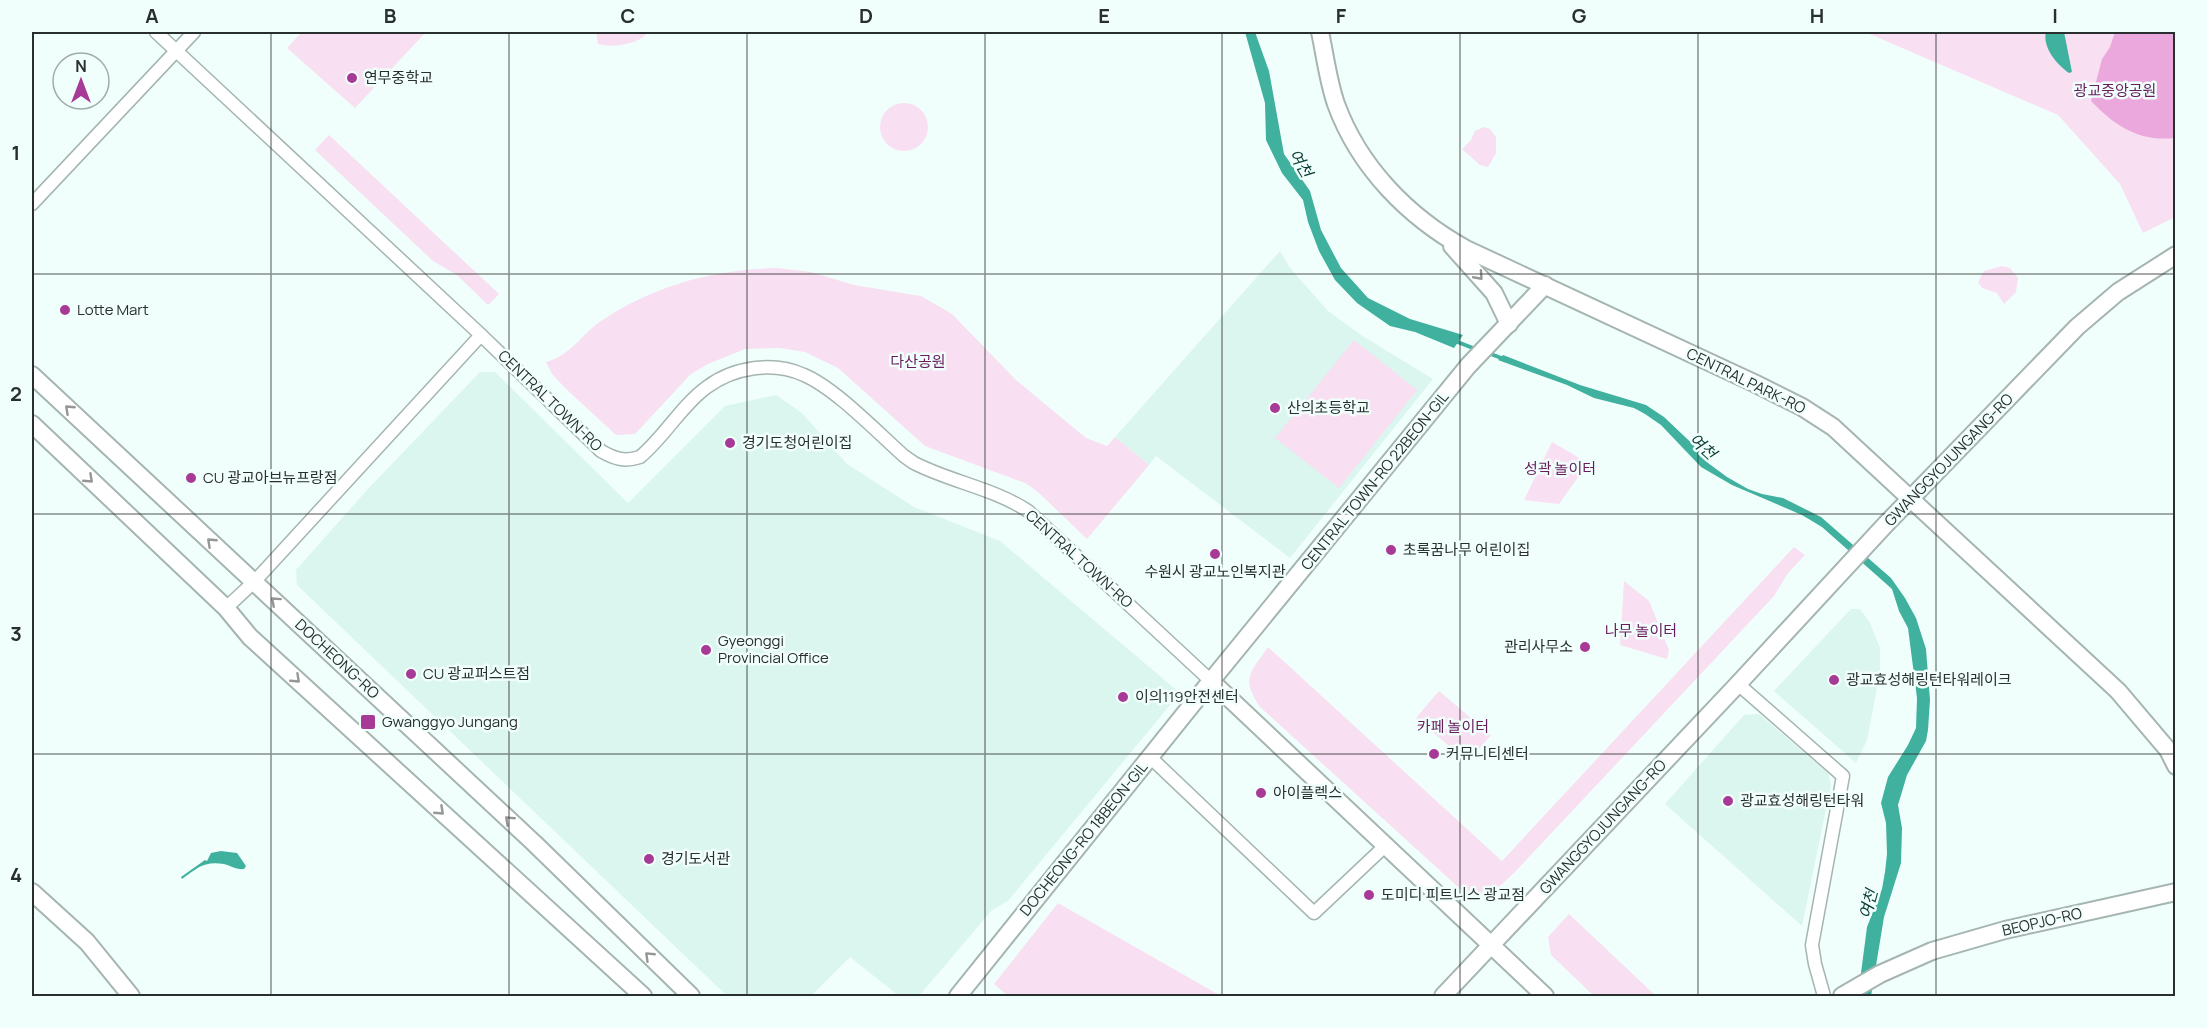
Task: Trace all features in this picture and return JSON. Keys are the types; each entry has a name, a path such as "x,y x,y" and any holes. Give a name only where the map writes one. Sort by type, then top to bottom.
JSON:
{"street":[{"name":"CENTRAL TOWN-RO","path":"156,32 481,335 601,452 619,459 630,460 640,457 691,402 707,387 720,379 744,370 765,367 792,370 806,375 833,393 914,463 996,494 1028,511 1491,946"},
{"path":"32,204 194,32"},
{"name":"CENTRAL PARK-RO","path":"1320,32 1335,101 1358,150 1390,191 1441,234 1479,255 1754,383 1809,411 1852,444 2118,691 2168,750 2175,766"},
{"path":"1441,234 1494,293 1508,325"},
{"name":"GWANGGYOJUNGANG-RO","path":"1443,996 1886,524 2100,305 2134,280 2175,255"},
{"name":"CENTRAL TOWN-RO 22BEON-GIL","path":"1211,681 1468,366 1545,285"},
{"path":"226,608 254,582 481,335"},
{"name":"DOCHEONG-RO","path":"32,375 534,843 691,996"},
{"path":"32,424 226,608 250,637 643,996"},
{"name":"DOCHEONG-RO 18BEON-GIL","path":"958,996 1211,681"},
{"path":"1738,684 1843,776 1812,945 1824,996"},
{"path":"1150,757 1314,913 1385,846"},
{"path":"32,892 87,942 130,996"},
{"name":"BEOPJO-RO","path":"1842,996 1880,974 1932,951 2005,930 2175,892"},
{"path":"1491,946 1545,996"}],"shaded area":[{"path":"1245,32 1255,32 1269,71 1284,154 1310,191 1321,230 1341,268 1368,298 1410,319 1463,335 1454,348 1415,332 1390,326 1357,303 1335,280 1319,251 1308,222 1303,200 1282,173 1266,140 1265,103"},
{"path":"2046,32 2064,32 2072,72 2064,70 2055,60 2046,44"},
{"name":"산의초등학교","path":"1280,251 1290,268 1328,311 1361,335 1433,379 1290,558 1156,456 1149,465 1115,437"},
{"path":"1503,355 1580,385 1646,405 1664,417 1702,453 1708,463 1727,477 1748,489 1783,498 1821,517 1891,578 1905,598 1916,618 1926,649 1930,700 1928,730 1926,741 1907,775 1898,805 1902,828 1901,863 1884,917 1871,996 1858,996 1867,927 1882,889 1885,872 1886,823 1881,803 1888,777 1916,728 1917,698 1908,628 1899,611 1892,589 1822,527 1802,515 1732,485 1701,467 1661,425 1645,414 1634,408 1594,398 1567,385 1498,360"},
{"path":"480,372 495,372 628,503 725,406 776,395 802,413 847,464 914,507 1000,541 1180,693 1008,901 992,910 919,996 899,996 850,957 811,996 727,996 297,585 296,570 367,490"},
{"path":"1851,609 1860,609 1870,623 1880,648 1880,673 1867,740 1856,763 1774,691"},
{"path":"1759,714 1828,773 1831,785 1802,926 1665,804 1744,715"},
{"path":"221,851 237,853 246,866 244,869 224,864 211,864 201,866 182,879 181,877 205,860 207,861 211,853"}],"green space":[{"name":"연무중학교","path":"302,32 426,32 355,108 287,48"},
{"path":"596,32 646,32 646,34 630,43 609,46 598,44"},
{"name":"광교중앙공원","path":"1865,32 2175,32 2175,217 2143,233 2120,184 2058,115"},
{"path":"2115,32 2175,32 2175,138 2162,139 2139,135 2109,118 2091,101 2102,59 2110,47"},
{"path":"904,103 921,110 928,127 921,144 904,151 887,144 880,127 887,110"},
{"path":"1484,127 1490,129 1496,137 1496,153 1488,167 1480,165 1462,149 1471,140 1475,131"},
{"path":"329,135 499,294 488,305 457,275 433,261 315,150"},
{"path":"2002,266 2010,268 2018,278 2016,292 2004,304 1997,293 1982,288 1978,282 1984,271"},
{"name":"다산공원","path":"777,268 811,272 854,285 921,296 952,314 1016,380 1086,438 1107,446 1115,437 1149,465 1087,539 1038,492 1025,483 925,446 838,368 805,352 780,348 745,349 708,364 691,374 635,434 616,435 565,388 552,374 546,362 569,350 601,321 663,289 707,276"},
{"path":"1354,340 1417,390 1339,488 1275,438"},
{"name":"성곽 놀이터","path":"1552,442 1588,463 1559,504 1524,500"},
{"path":"1794,547 1805,555 1788,573 1774,596 1514,873 1490,895 1468,896 1260,707 1250,689 1249,682 1253,669 1268,647 1502,861"},
{"name":"나무 놀이터","path":"1624,581 1649,601 1669,650 1667,659 1620,645"},
{"name":"카페 놀이터","path":"1439,691 1491,735 1468,762 1416,718"},
{"path":"1058,903 1221,996 1008,996 994,984"},
{"path":"1569,914 1656,996 1594,996 1551,955 1548,937"}],"waterway":[{"name":"여천","path":"1455,341 1478,350"},
{"name":"여천","path":"1488,353 1504,359"}],"place":[{"name":"연무중학교","path":"352,78"},
{"name":"Lotte Mart","path":"65,310"},
{"name":"산의초등학교","path":"1275,408"},
{"name":"경기도청어린이집","path":"730,443"},
{"name":"CU 광교아브뉴프랑점","path":"191,478"},
{"name":"초록꿈나무 어린이집","path":"1391,550"},
{"name":"수원시 광교노인복지관","path":"1215,554"},
{"name":"관리사무소","path":"1585,647"},
{"name":"Gyeonggi Provincial Office","path":"706,650"},
{"name":"CU 광교퍼스트점","path":"411,674"},
{"name":"광교효성해링턴타워레이크","path":"1834,680"},
{"name":"이의119안전센터","path":"1123,697"},
{"name":"Gwanggyo Jungang","path":"368,722"},
{"name":"커뮤니티센터","path":"1434,754"},
{"name":"아이플렉스","path":"1261,793"},
{"name":"광교효성해링턴타워","path":"1728,801"},
{"name":"경기도서관","path":"649,859"},
{"name":"도미디 피트니스 광교점","path":"1369,895"}]}
